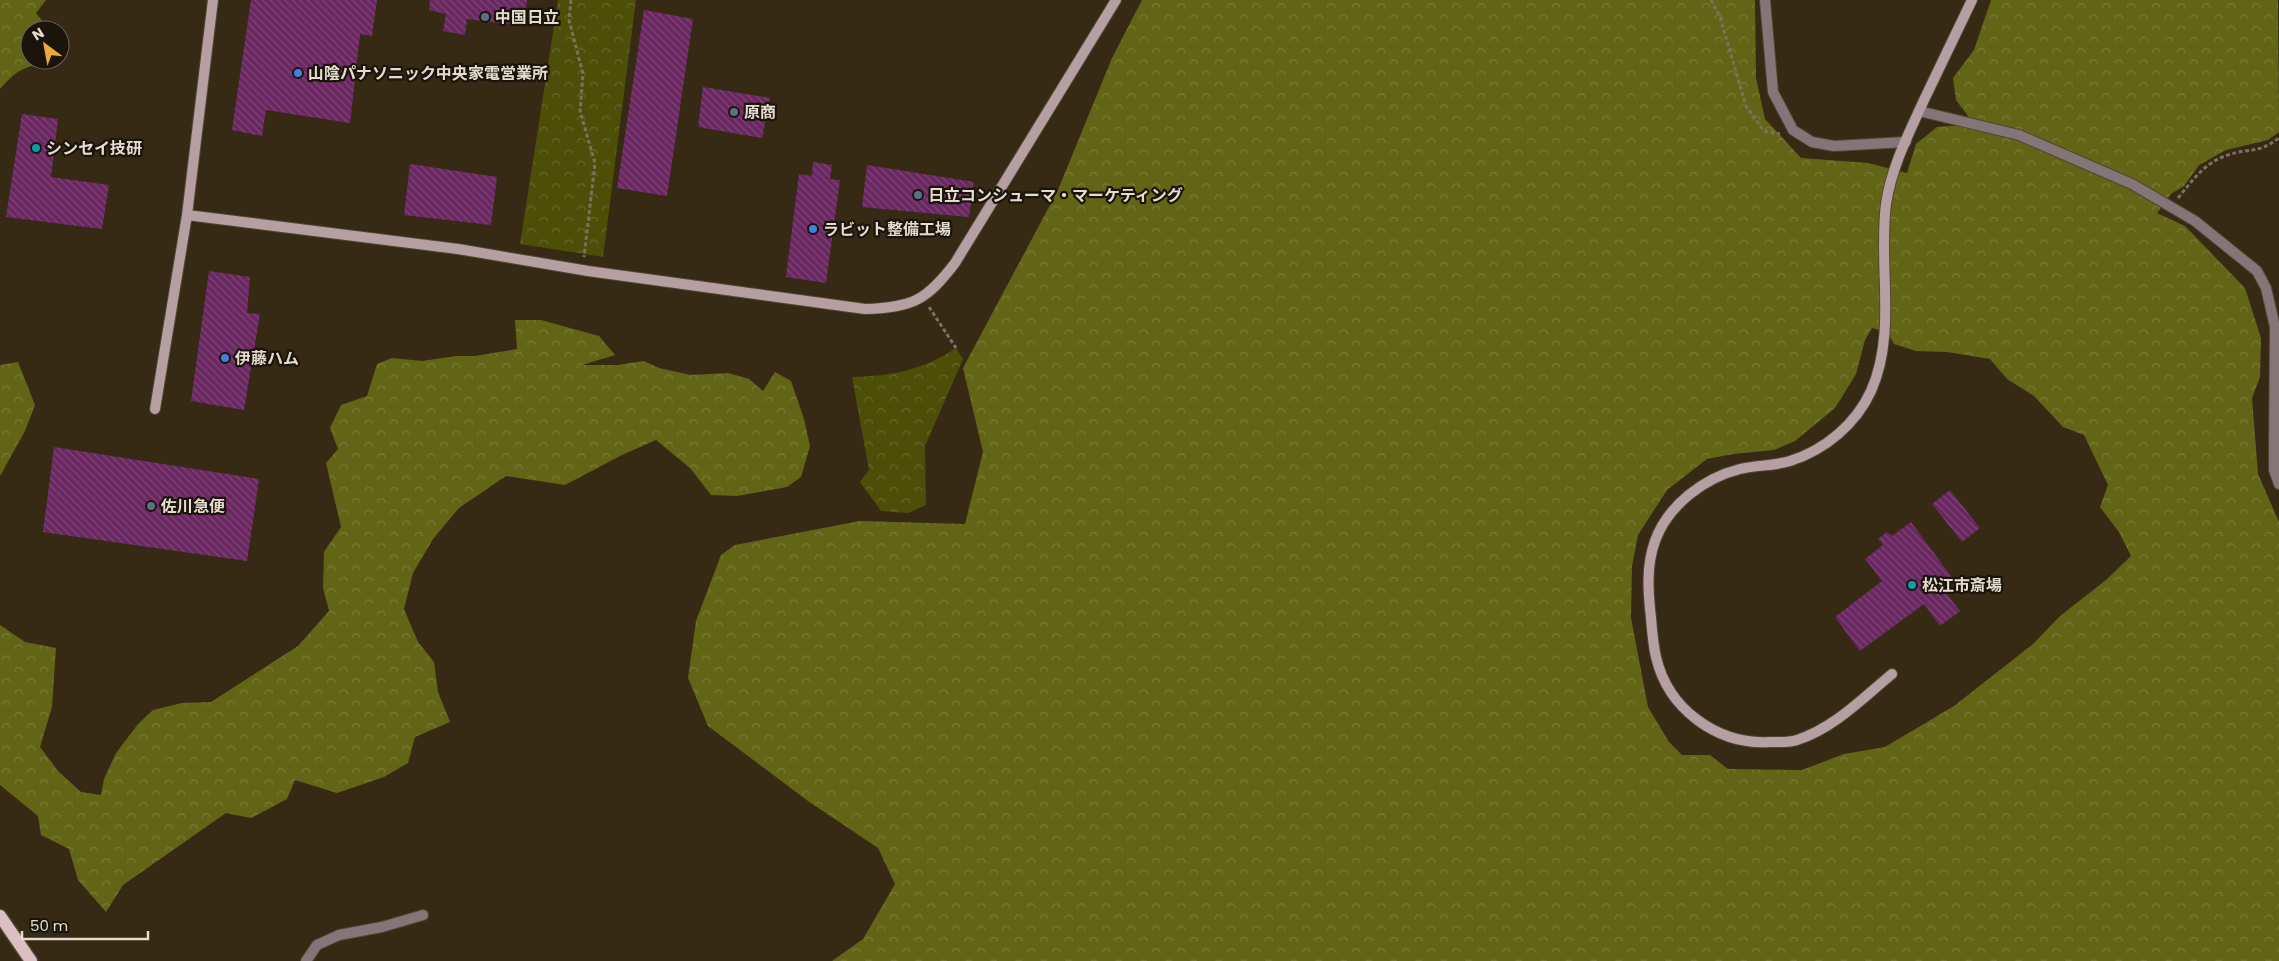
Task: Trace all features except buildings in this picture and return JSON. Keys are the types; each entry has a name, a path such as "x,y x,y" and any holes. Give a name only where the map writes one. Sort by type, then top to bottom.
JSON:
{"main road":[{"path":"0,916 31,961"}],"street":[{"path":"155,409 187,215 213,0"},
{"path":"187,215 458,249 588,271 856,308 892,308 919,300 937,287 955,263 1116,0"},
{"path":"1765,0 1773,92 1793,130 1812,142 1834,146 1906,142"},
{"path":"1892,674 1821,729 1796,741 1756,743 1726,737 1700,723 1678,702 1664,680 1656,657 1648,576 1656,540 1665,521 1692,492 1723,474 1759,465 1786,463 1803,456 1840,433 1864,404 1873,387 1882,349 1886,203 1892,177 1919,111 1972,0"},
{"path":"1919,111 2019,135 2118,178 2195,221 2257,271 2266,288 2275,327 2274,470 2279,484"},
{"path":"306,961 317,945 339,935 382,927 423,915"}],"path":[{"path":"571,0 569,20 583,74 580,111 595,163 584,261"},
{"path":"1711,0 1720,17 1746,106 1764,131 1777,134 1793,130"},
{"path":"2171,206 2203,168 2228,154 2264,148 2279,138"},
{"path":"929,307 956,348"}],"green space":[{"path":"0,0 46,0 36,13 41,20 20,20 20,70 22,70 9,79 0,89"},
{"path":"558,0 636,0 603,257 520,244"},
{"path":"1142,0 1755,0 1756,78 1765,119 1801,158 1868,163 1907,173 1916,144 1937,127 1964,125 1968,116 1956,100 1953,78 1974,50 1991,0 2278,0 2279,132 2268,140 2226,150 2199,165 2184,186 2171,194 2157,213 2185,226 2245,288 2261,338 2260,377 2252,398 2258,474 2279,522 2279,961 832,961 863,939 895,884 878,848 808,801 708,726 688,678 696,621 721,555 735,545 860,521 965,524 983,452 963,368 1058,190 1112,58","holes":["1872,328 1887,332 1894,344 1916,351 1947,352 1990,359 2007,379 2034,396 2063,427 2084,435 2108,485 2100,507 2119,532 2131,556 2106,580 2060,616 2033,644 1954,706 1885,747 1844,754 1802,770 1728,769 1710,755 1682,755 1669,742 1648,707 1631,618 1632,566 1638,535 1667,490 1707,459 1774,450 1795,441 1835,408 1856,374 1865,340"]},
{"path":"515,320 541,320 599,336 615,355 582,365 617,365 644,361 659,368 691,375 728,373 749,379 763,391 775,372 791,381 804,419 810,446 801,477 787,487 737,496 711,495 690,468 656,440 622,455 565,485 506,476 459,508 433,539 413,573 404,609 418,642 434,662 438,692 450,722 415,737 408,763 384,777 337,793 295,780 287,799 251,818 226,813 123,885 106,912 78,880 69,849 41,835 38,816 0,785 0,625 25,642 56,648 52,707 40,747 58,771 81,792 101,795 104,779 116,753 138,724 153,710 182,703 211,702 298,646 329,611 323,588 324,552 341,527 326,463 338,449 330,428 341,405 367,396 377,364 392,358 422,361 456,356 475,356 517,349"},
{"path":"956,348 963,359 925,446 926,505 908,513 881,511 860,482 869,470 852,377 894,373 919,367 944,356"},
{"path":"18,362 35,405 25,431 0,476 0,365"}],"place":[{"name":"中国日立","path":"485,17"},
{"name":"山陰パナソニック中央家電営業所","path":"298,73"},
{"name":"原商","path":"734,112"},
{"name":"シンセイ技研","path":"36,148"},
{"name":"日立コンシューマ・マーケティング","path":"918,195"},
{"name":"ラビット整備工場","path":"813,229"},
{"name":"伊藤ハム","path":"225,358"},
{"name":"佐川急便","path":"151,506"},
{"name":"松江市斎場","path":"1912,585"}]}
